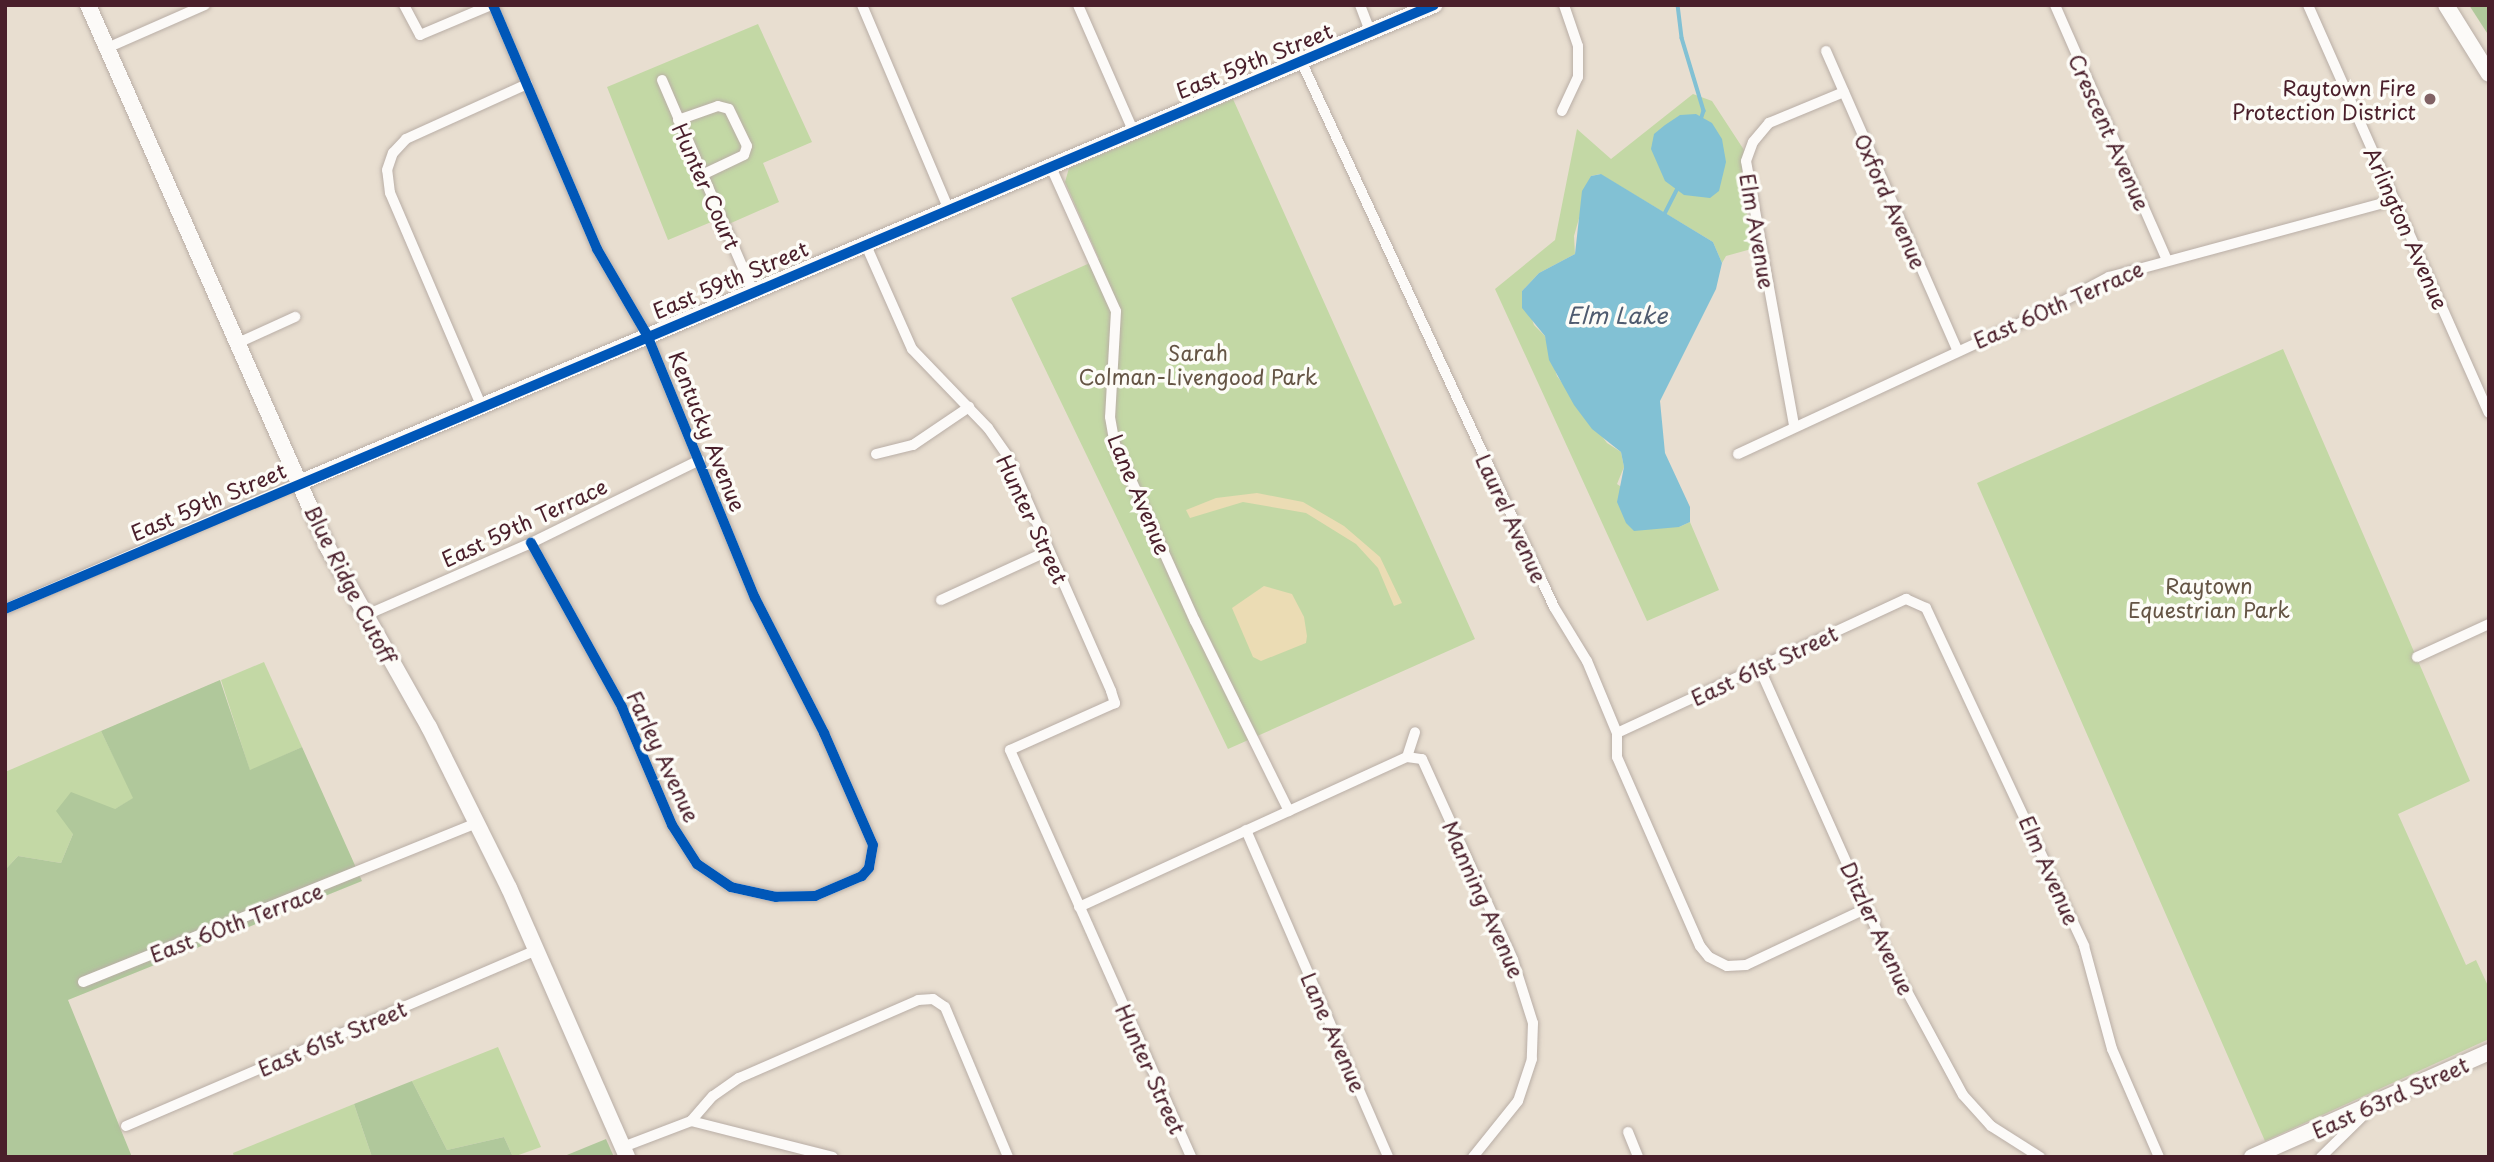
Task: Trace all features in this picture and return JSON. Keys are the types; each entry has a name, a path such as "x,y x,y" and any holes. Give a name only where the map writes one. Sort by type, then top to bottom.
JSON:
{"main road":[{"name":"Blue Ridge Cutoff","path":"88,5 299,483 363,616 429,727 477,823 537,950 625,1152"},
{"name":"East 59th Street","path":"299,483 1434,5"},
{"path":"2446,5 2489,74"},
{"name":"East 63rd Street","path":"2252,1157 2372,1107 2489,1052"}],"street":[{"path":"107,48 205,5"},
{"path":"404,5 421,35 492,5"},
{"name":"Kentucky Avenue","path":"492,5 597,249 647,335 755,598 824,733 873,845 864,873"},
{"path":"862,5 947,208"},
{"path":"1078,5 1133,130"},
{"path":"1360,5 1371,33"},
{"path":"1562,111 1578,77 1578,46 1564,5"},
{"name":"Crescent Avenue","path":"2055,5 2165,258"},
{"name":"Arlington Avenue","path":"2308,5 2489,413"},
{"name":"Oxford Avenue","path":"1826,51 1957,351"},
{"name":"Laurel Avenue","path":"1302,62 1554,607 1587,661 1617,733 1617,757 1700,946 1724,965 1746,965 1867,908"},
{"name":"Hunter Court","path":"662,80 753,290"},
{"path":"481,405 390,193 388,167 406,139 527,84"},
{"name":"Elm Avenue","path":"1794,425 1746,161 1753,142 1769,123 1844,92"},
{"path":"678,120 718,106 729,109 747,146 744,155 704,174"},
{"name":"Lane Avenue","path":"1049,165 1116,311 1110,417 1115,443 1195,621 1289,811"},
{"name":"East 60th Terrace","path":"1738,454 2109,277 2165,258 2395,200"},
{"name":"Hunter Street","path":"865,243 912,349 969,407 1007,457 1115,703 1010,750 1191,1157"},
{"path":"237,342 295,317"},
{"path":"876,454 913,445 969,407"},
{"name":"East 59th Terrace","path":"363,616 531,542 700,460"},
{"name":"East 59th Street","path":"5,609 299,483"},
{"name":"Farley Avenue","path":"531,542 622,707 672,825 697,864 731,887 776,897 815,895 864,873"},
{"path":"941,600 1048,551"},
{"name":"Elm Avenue","path":"1911,600 1926,608 2084,946 2112,1049 2159,1157"},
{"name":"East 61st Street","path":"1617,733 1911,600"},
{"path":"2417,657 2489,624"},
{"name":"Ditzler Avenue","path":"1759,667 1867,908 1963,1095 1991,1126 2040,1157"},
{"path":"1079,907 1407,757 1415,732"},
{"name":"Manning Avenue","path":"1407,757 1422,759 1513,960 1533,1023 1532,1059 1518,1101 1473,1157"},
{"name":"East 60th Terrace","path":"83,982 477,823"},
{"name":"Lane Avenue","path":"1246,830 1388,1157"},
{"name":"East 61st Street","path":"126,1126 537,950"},
{"path":"625,1152 691,1121 713,1096 739,1078 918,1000 933,999 945,1006 1008,1157"},
{"path":"2320,1157 2372,1107"},
{"path":"691,1121 833,1157"},
{"path":"1628,1132 1638,1157"}],"green space":[{"path":"2469,5 2489,5 2489,36"},
{"path":"758,24 812,142 763,163 779,202 731,223 716,220 668,240 607,87"},
{"path":"1693,94 1712,101 1744,150 1741,188 1755,248 1726,256 1722,263 1713,242 1600,174 1591,176 1574,236 1575,254 1539,273 1522,291 1534,325 1545,336 1557,376 1607,443 1621,452 1624,467 1617,484 1679,527 1690,522 1719,590 1647,621 1495,289 1555,240 1577,129 1611,159"},
{"name":"Sarah Colman-Livengood Park","path":"1233,99 1475,639 1228,749 1011,298 1099,259 1065,182 1069,168"},
{"name":"Raytown Equestrian Park","path":"2283,349 2470,781 2398,814 2466,965 2476,960 2489,988 2489,1039 2265,1141 1977,483"},
{"path":"264,662 302,747 250,771 221,680"},
{"path":"220,680 250,770 302,747 362,881 68,1000 132,1157 5,1157 5,870 18,856 61,863 73,834 56,811 71,792 115,809 133,798 101,731"},
{"path":"101,731 134,798 73,834 61,863 18,856 5,870 5,772"},
{"path":"498,1047 541,1147 513,1157 504,1137 447,1150 412,1081"},
{"path":"412,1081 447,1150 504,1137 513,1157 372,1157 354,1104"},
{"path":"354,1104 372,1157 234,1157 233,1153"},
{"path":"606,1139 614,1157 562,1157"}],"sand":[{"path":"1257,493 1303,502 1344,526 1380,557 1402,603 1394,606 1378,568 1356,544 1306,513 1243,502 1190,518 1186,510 1216,498"},
{"path":"1264,586 1292,594 1304,617 1307,636 1306,643 1261,661 1253,657 1232,608"}],"water":[{"path":"1696,114 1712,123 1722,139 1726,162 1719,191 1710,198 1684,195 1665,181 1651,149 1654,134 1665,125 1680,115"},
{"name":"Elm Lake","path":"1601,174 1713,242 1722,263 1716,289 1660,401 1665,453 1690,507 1690,522 1679,527 1634,531 1626,523 1617,502 1624,467 1621,452 1592,429 1574,405 1549,360 1545,336 1522,308 1522,291 1539,273 1575,254 1582,191 1591,176"}],"waterway":[{"path":"1678,5 1682,38 1704,111 1702,117"},
{"path":"1665,213 1677,189"}],"cycle path":[{"path":"493,5 597,249 647,335 755,598 824,733 873,845 869,868 862,876 815,896 776,897 731,887 697,864 672,825 622,707 531,543"},
{"path":"5,609 1434,5"}],"place":[{"name":"Raytown Fire Protection District","path":"2430,99"}]}
